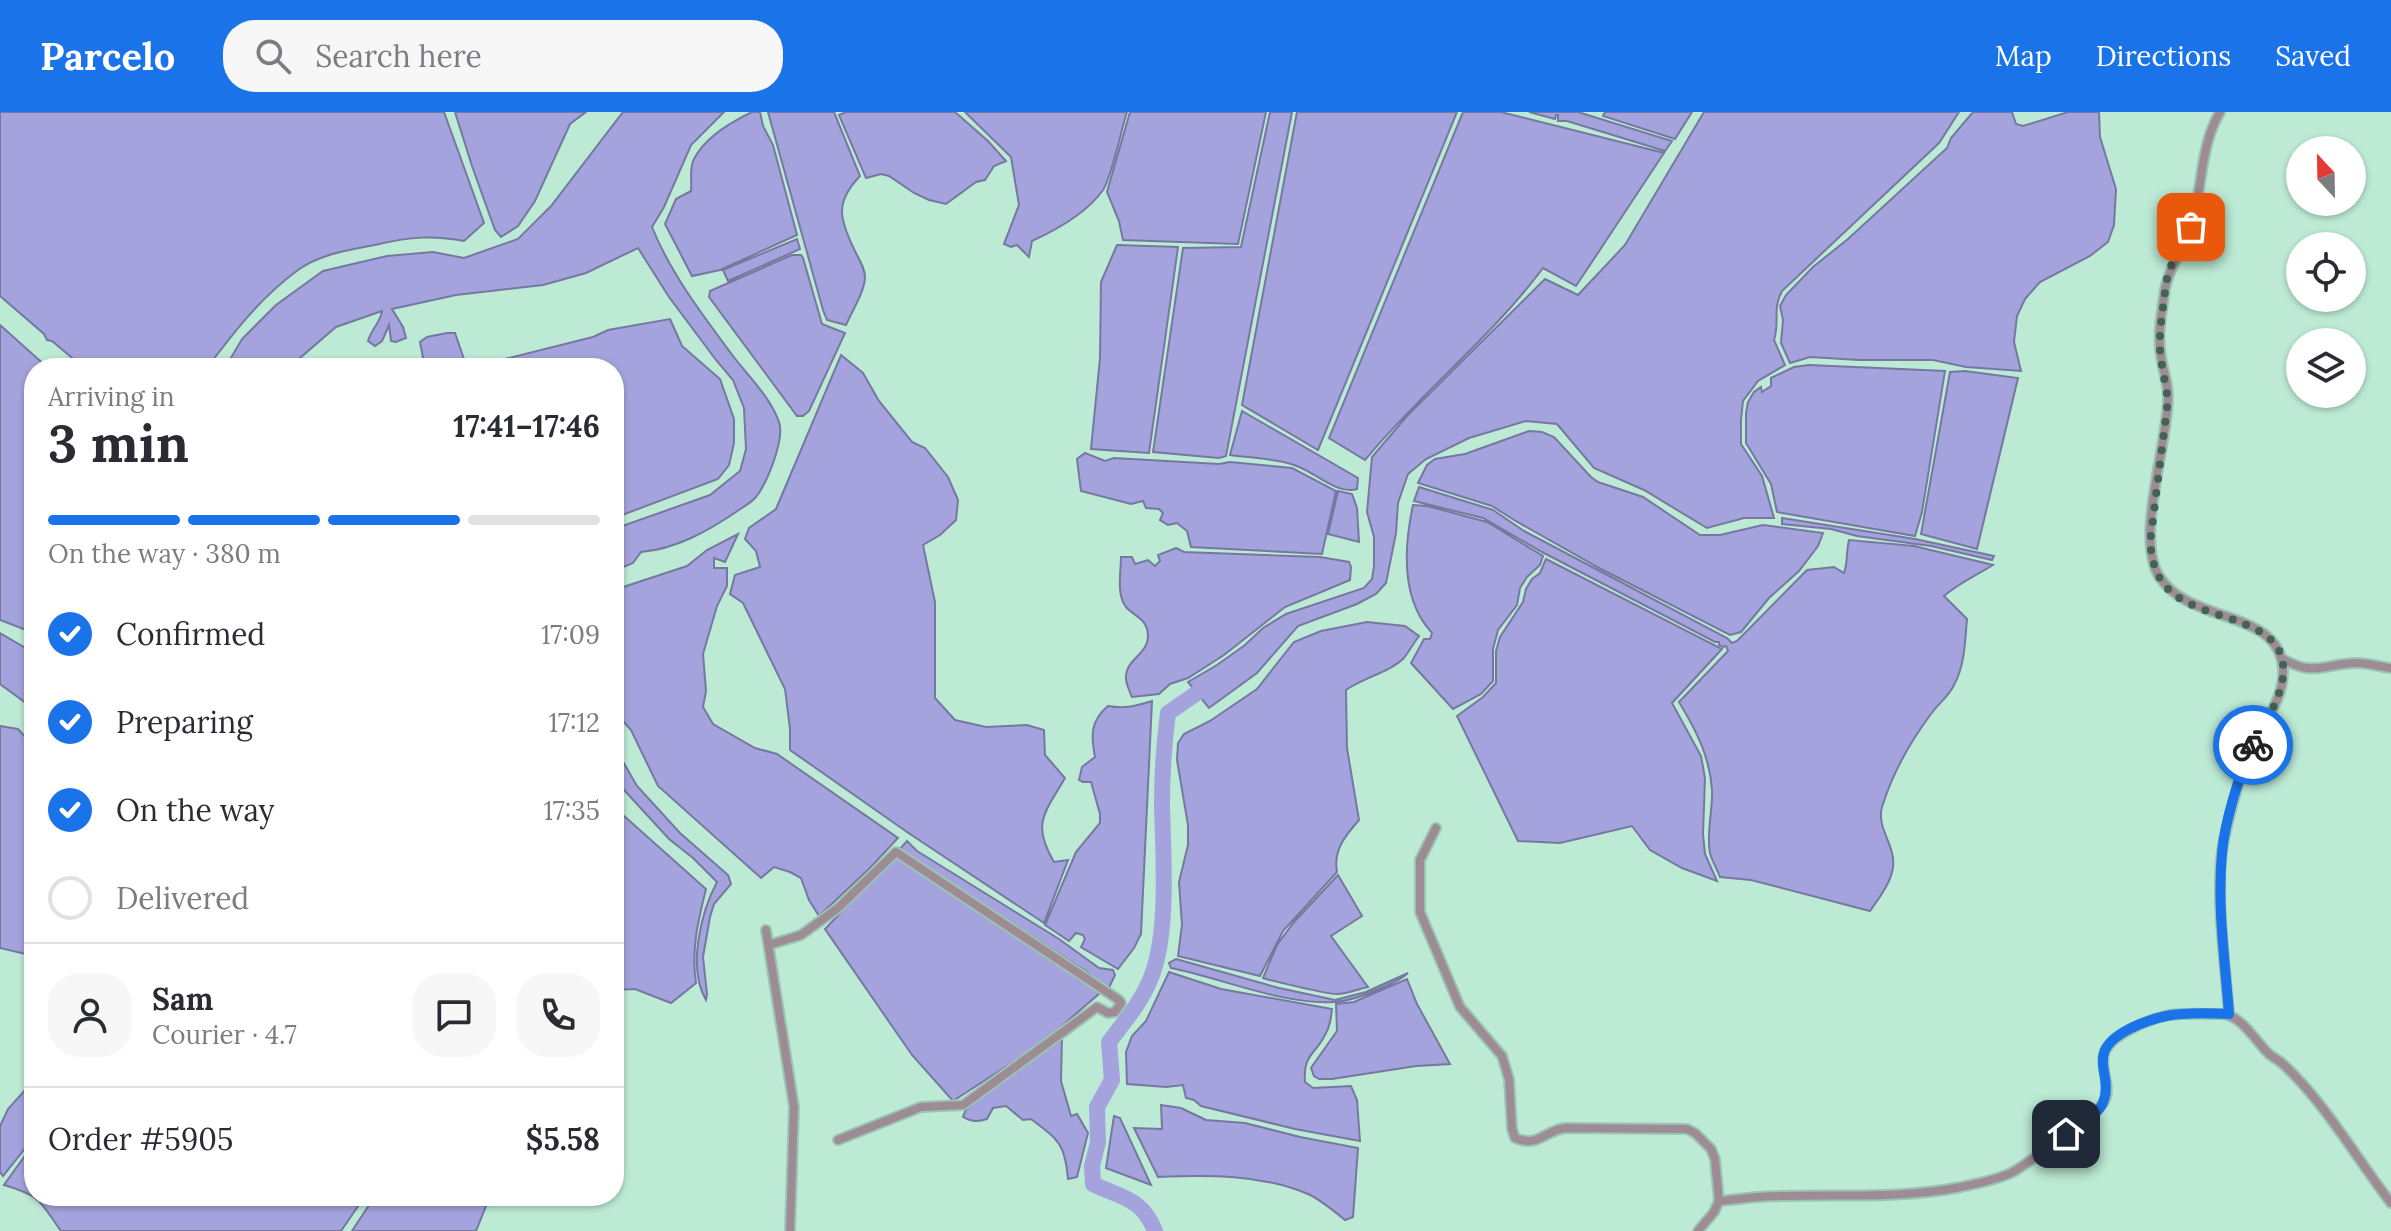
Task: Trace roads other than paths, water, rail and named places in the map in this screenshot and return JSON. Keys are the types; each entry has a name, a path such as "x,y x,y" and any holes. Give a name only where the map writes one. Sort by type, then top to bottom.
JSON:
{"street":[{"path":"2220,112 2205,150 2202,185 2191,227 2168,272 2160,331 2160,354 2168,400 2150,543 2156,571 2167,588 2188,603 2268,636 2276,643 2283,665 2281,687 2244,768 2222,849 2220,892 2229,1014 2295,1077 2340,1131 2391,1203"},
{"path":"2281,658 2303,669 2362,663 2391,668"},
{"path":"1436,828 1420,860 1420,912 1460,1007 1502,1056 1509,1079 1515,1138 1526,1143 1546,1137 1555,1129 1566,1128 1687,1129 1713,1153 1717,1167 1719,1201 1698,1231"},
{"path":"769,945 801,935 838,908 896,852 1121,1003 1115,1012 1108,1013 1097,1007 963,1105 921,1107 838,1140"},
{"path":"766,930 794,1107 790,1231"},
{"path":"1719,1201 1778,1196 1901,1196 1936,1192 2007,1175 2099,1110 2107,1096 2104,1052 2113,1040 2169,1015 2229,1014"}],"water":[{"path":"0,112 444,112 484,223 464,241 432,237 401,240 337,253 307,264 260,303 215,358 72,358 47,340 0,296"},
{"path":"455,112 586,112 570,124 535,201 518,226 501,237 495,230"},
{"path":"623,112 724,112 691,145 652,227 687,292 775,412 780,430 777,450 770,472 752,501 703,532 679,543 641,552 633,563 624,567 624,525 710,495 740,471 746,449 744,408 733,380 669,297 638,248 586,273 543,285 456,295 392,309 406,338 396,342 391,341 389,325 382,341 375,346 368,341 382,311 336,327 300,358 231,358 242,339 276,305 323,271 387,256 433,252 464,258 518,239 551,206"},
{"path":"752,112 760,112 773,145 797,235 720,270 692,276 665,224 676,199 691,191 692,166 699,151 719,131"},
{"path":"768,112 834,112 860,176 846,194 842,211 845,228 865,278 846,325 827,320 823,310"},
{"path":"846,112 955,112 1006,161 994,166 985,180 976,182 946,204 929,200 889,176 881,174 866,178 839,115"},
{"path":"965,112 1127,112 1103,190 1080,213 1032,241 1029,257 1017,245 1011,247 1004,244 1019,205 1011,157"},
{"path":"1130,112 1266,112 1238,244 1123,240 1107,192"},
{"path":"1270,112 1292,112 1226,456 1153,452 1183,248 1241,247"},
{"path":"1297,112 1457,112 1318,450 1242,405"},
{"path":"1463,112 1501,112 1664,153 1576,286 1543,268 1501,318 1365,460 1329,438"},
{"path":"1529,112 1578,112 1672,141 1665,151 1567,121 1558,121 1558,115 1555,119"},
{"path":"1605,112 1692,112 1675,139 1603,116"},
{"path":"1704,112 1959,112 1939,143 1782,291 1777,304 1774,340 1785,365 1758,381 1743,401 1741,420 1741,444 1762,476 1774,518 1744,518 1707,528 1644,490 1594,468 1557,424 1526,421 1469,438 1426,459 1408,474 1398,503 1396,533 1386,583 1376,594 1298,626 1257,673 1209,708 1188,682 1217,665 1263,628 1286,614 1364,588 1372,579 1374,537 1367,512 1372,457 1407,416 1545,279 1578,295 1625,245"},
{"path":"1973,112 2012,112 2016,124 2023,126 2068,112 2099,112 2100,137 2116,189 2114,225 2108,242 2090,256 2040,282 2025,299 2017,316 2014,342 2021,371 1966,367 1933,360 1810,357 1790,363 1781,343 1783,320 1780,306 1786,295 1813,267 1947,148 1951,138"},
{"path":"797,239 800,249 728,281 723,270"},
{"path":"1117,245 1178,247 1149,453 1091,449 1100,358 1101,282"},
{"path":"792,255 803,258 822,324 845,333 809,411 803,416 797,416 709,297 710,291"},
{"path":"670,319 682,346 720,379 734,419 734,443 729,465 718,479 624,514 624,358 509,358 593,337 608,330"},
{"path":"0,325 37,358 24,358 24,629 0,620"},
{"path":"455,333 464,358 423,358 420,342 427,337"},
{"path":"841,355 863,373 879,401 912,442 925,448 948,477 958,500 956,520 923,545 935,602 935,698 955,720 986,727 1027,725 1044,730 1045,755 1065,778 1043,818 1043,837 1054,862 1068,860 1044,923 790,750 785,689 743,603 730,594 735,575 760,567 756,551 745,539 749,528 776,509"},
{"path":"1794,367 1945,371 1922,512 1915,536 1777,512 1771,484 1746,443 1748,402 1761,387 1762,392 1771,386 1771,378"},
{"path":"1950,372 2018,378 1977,549 1921,534"},
{"path":"1242,411 1358,478 1357,489 1335,487 1292,464 1230,455"},
{"path":"1529,431 1554,437 1598,482 1643,497 1700,535 1720,535 1763,525 1823,533 1818,546 1799,571 1769,598 1741,632 1730,635 1601,569 1492,506 1418,483 1427,465 1435,459 1465,454"},
{"path":"1085,453 1105,461 1114,458 1230,462 1292,468 1336,491 1322,554 1191,547 1187,531 1177,523 1168,525 1160,520 1163,513 1159,509 1146,508 1143,501 1131,504 1081,491 1077,459"},
{"path":"1419,487 1493,510 1524,531 1732,643 1807,570 1834,567 1844,573 1849,540 1914,546 1993,565 1944,596 1967,619 1962,661 1952,689 1916,736 1886,795 1881,815 1893,867 1887,885 1870,911 1751,880 1720,877 1709,845 1712,790 1708,766 1696,733 1679,702 1728,651 1726,646 1542,552 1483,518 1414,501"},
{"path":"1338,491 1352,494 1357,508 1359,542 1328,534"},
{"path":"1413,505 1487,522 1543,556 1540,565 1520,588 1517,605 1498,630 1493,649 1493,681 1481,694 1453,709 1411,663 1424,639 1430,639 1432,633 1414,605 1407,572"},
{"path":"1782,518 1915,539 1994,556 1992,560 1931,546 1782,524"},
{"path":"738,534 725,562 714,558 714,568 727,568 727,586 717,606 703,654 706,691 703,707 713,724 755,748 777,754 898,838 819,916 801,878 774,867 761,878 658,786 631,730 624,722 624,587 687,566 707,550"},
{"path":"1176,548 1184,552 1320,557 1349,562 1350,580 1285,607 1224,655 1188,678 1170,684 1159,694 1132,697 1126,672 1144,648 1148,636 1143,622 1123,602 1120,589 1121,557 1132,557 1135,564 1148,560 1155,566 1160,561 1158,555"},
{"path":"1546,559 1722,649 1672,703 1701,756 1705,778 1705,854 1717,881 1682,868 1650,850 1632,826 1560,843 1518,841 1457,716 1496,683 1496,651 1500,637"},
{"path":"1367,622 1405,626 1419,636 1398,663 1346,690 1347,748 1359,820 1339,850 1337,872 1283,931 1260,976 1178,956 1182,925 1179,882 1188,845 1188,825 1177,760 1178,743 1184,734 1210,721 1257,689 1294,642 1321,631"},
{"path":"0,633 24,647 24,702 0,684"},
{"path":"1152,701 1141,934 1118,969 1081,947 1085,939 1083,935 1076,933 1069,941 1045,925 1076,852 1100,823 1091,782 1079,780 1082,767 1095,757 1095,723 1108,706 1130,706"},
{"path":"0,726 18,729 24,735 24,954 0,948"},
{"path":"624,763 637,786 680,833 728,875 731,884 714,904 710,917 703,957 706,1000 697,972 698,940 717,882 669,839 624,790"},
{"path":"624,816 706,889 695,947 696,983 671,1003 635,989 624,990"},
{"path":"907,841 917,851 1059,939 1099,968 1113,970 1115,975 1108,990 1087,972 899,850"},
{"path":"895,855 1013,931 1100,993 1041,1044 953,1101 912,1055 825,929"},
{"path":"1338,875 1362,916 1331,936 1368,987 1332,994 1263,978 1277,945"},
{"path":"1176,959 1335,1000 1366,992 1408,973 1396,982 1358,997 1340,1001 1314,1002 1273,995 1171,968 1169,963"},
{"path":"1169,972 1221,989 1332,1009 1327,1032 1308,1060 1305,1082 1313,1088 1351,1086 1357,1100 1360,1141 1201,1106 1186,1098 1183,1085 1127,1084 1126,1052 1132,1036 1146,1021"},
{"path":"1407,979 1450,1064 1332,1079 1314,1076 1311,1068 1337,1031 1336,1004 1354,1002"},
{"path":"1062,1037 1061,1081 1071,1116 1077,1114 1088,1133 1077,1177 1068,1179 1059,1144 1031,1119 1023,1120 1006,1106 993,1108 984,1120 972,1121 963,1117 968,1107 991,1086"},
{"path":"24,1091 24,1150 3,1176 0,1172 0,1126 8,1109"},
{"path":"1161,1105 1181,1108 1206,1120 1245,1123 1358,1148 1353,1217 1345,1220 1313,1196 1290,1187 1253,1179 1158,1177 1134,1128 1162,1129"},
{"path":"1114,1116 1120,1118 1151,1185 1106,1168"},
{"path":"24,1157 24,1192 4,1185"},
{"path":"358,1206 341,1231 61,1231 44,1207"},
{"path":"368,1206 486,1206 476,1231 352,1231"}],"waterway":[{"path":"1155,1231 1137,1205 1093,1184 1092,1166 1098,1142 1097,1107 1112,1080 1109,1042 1144,993 1152,975 1161,936 1164,868 1162,781 1168,713 1216,684"}]}
